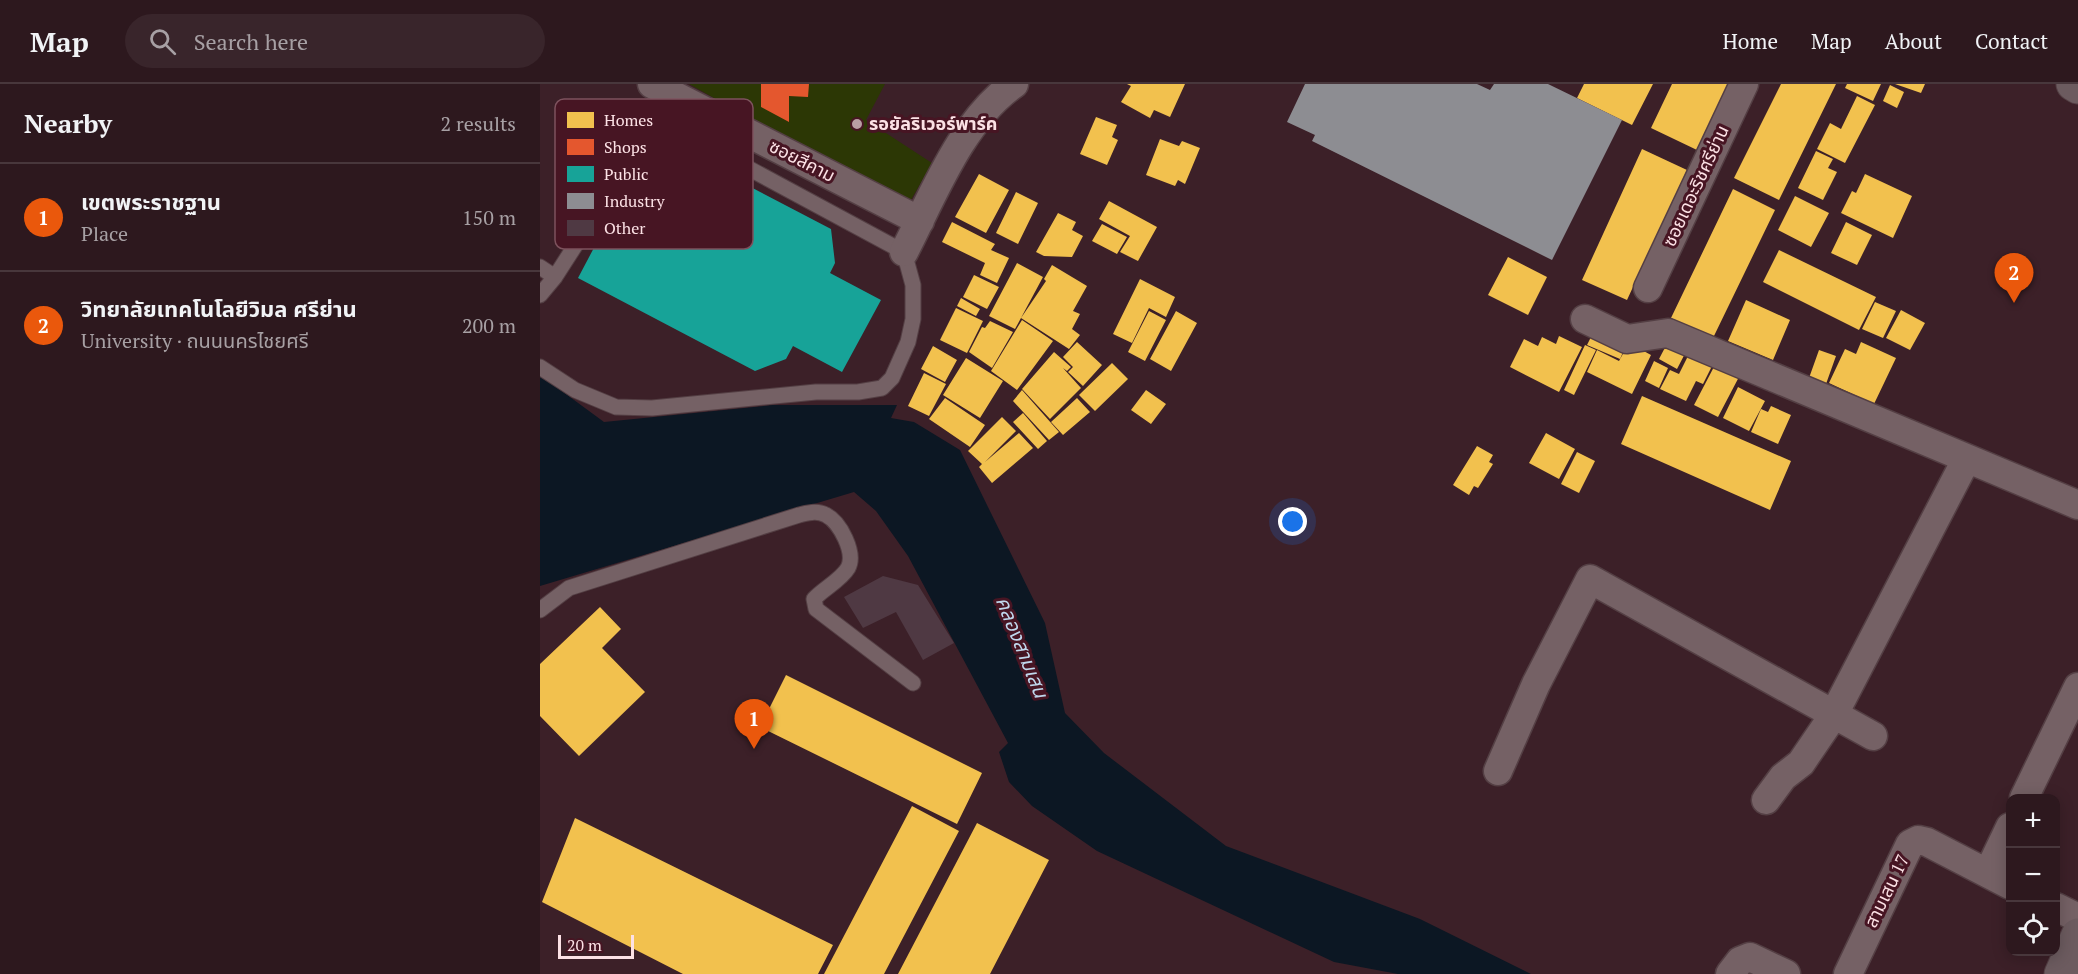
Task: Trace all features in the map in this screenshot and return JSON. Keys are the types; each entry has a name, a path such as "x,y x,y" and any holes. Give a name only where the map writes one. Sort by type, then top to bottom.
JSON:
{"main road":[{"path":"2073,84 2078,87"},
{"path":"2061,974 2078,935"}],"street":[{"name":"ซอยสีคาม","path":"652,84 681,99"},
{"path":"904,252 969,129 1002,93 1014,84"},
{"name":"ซอยเดอะริชศรีย่าน","path":"1648,288 1744,84"},
{"name":"ซอยสีคาม","path":"753,136 920,221"},
{"path":"1585,319 1628,339 1668,333 1966,460 2078,504"},
{"path":"1766,800 1783,777 1801,763 1833,716 1966,460"},
{"path":"1498,771 1536,684 1590,579 1833,716 1873,736"},
{"path":"2026,794 2078,687"},
{"name":"สามเสน 17","path":"1848,974 1910,844 1918,840 1927,842 1999,879"},
{"path":"1999,879 2006,846"},
{"path":"2060,909 2078,918"},
{"path":"1730,974 1740,961 1750,957 1786,974"}],"lane":[{"path":"540,367 575,390 616,407 652,408 816,392 858,392 882,388 896,369 908,342 913,319 913,285 904,252 753,170"},
{"path":"540,295 573,249"},
{"path":"540,267 555,277"},
{"path":"540,610 569,588 798,515 819,513 826,515 841,530 851,561 847,570 814,599 816,609 913,683"}],"green space":[{"name":"รอยัลริเวอร์พาร์ค","path":"689,84 885,84 866,120 932,163 907,207 753,120 753,99 716,99"}],"water":[{"name":"คลองสามเสน","path":"540,375 604,422 773,405 897,405 891,418 914,422 960,450 1045,623 1065,713 1104,753 1226,846 1420,919 1531,974 1398,974 1334,962 1097,851 1032,806 1009,782 999,752 1008,743 908,556 876,511 854,492 540,586"}],"building: Homes":[{"path":"1127,84 1185,84 1170,117 1154,110 1150,118 1121,102 1131,86"},
{"path":"1584,84 1653,84 1632,125 1577,98"},
{"path":"1672,84 1728,84 1697,150 1651,128"},
{"path":"1781,84 1836,84 1779,200 1734,178"},
{"path":"1847,84 1881,84 1873,101 1845,88"},
{"path":"1895,84 1925,84 1921,93"},
{"path":"1890,85 1904,92 1897,108 1883,101"},
{"path":"1857,96 1875,105 1845,163 1817,149 1830,123 1841,129"},
{"path":"1096,117 1117,125 1112,137 1118,140 1107,165 1080,154"},
{"path":"1160,139 1179,146 1182,141 1200,148 1185,184 1178,180 1175,186 1146,175"},
{"path":"1642,149 1687,170 1627,300 1582,280"},
{"path":"1816,151 1833,159 1828,168 1837,172 1823,200 1798,188"},
{"path":"979,174 1009,190 986,233 955,217"},
{"path":"1865,174 1912,196 1893,238 1841,213 1852,191 1856,193"},
{"path":"1733,189 1775,210 1713,338 1671,318"},
{"path":"1016,192 1038,203 1018,244 996,233"},
{"path":"1795,196 1829,213 1811,247 1778,230"},
{"path":"1109,201 1157,227 1138,261 1120,252 1130,236 1099,219"},
{"path":"1058,213 1076,222 1072,230 1083,236 1072,257 1044,256 1036,252"},
{"path":"952,222 995,244 991,250 1009,258 997,283 980,275 985,263 942,242"},
{"path":"1846,222 1872,235 1857,265 1831,253"},
{"path":"1102,224 1127,237 1117,254 1092,241"},
{"path":"1779,250 1876,297 1859,330 1763,282"},
{"path":"1508,257 1547,277 1528,315 1488,295"},
{"path":"1017,263 1043,277 1015,329 989,316"},
{"path":"1052,265 1087,286 1073,311 1080,314 1072,329 1080,335 1069,349 1021,318 1046,281 1044,279"},
{"path":"974,275 999,287 987,309 963,297"},
{"path":"1140,279 1175,297 1166,317 1149,308 1132,343 1113,334"},
{"path":"961,298 980,309 976,316 957,306"},
{"path":"1746,300 1790,320 1773,360 1728,341"},
{"path":"1875,302 1896,311 1883,338 1862,329"},
{"path":"956,308 983,321 967,353 940,340"},
{"path":"1901,310 1925,323 1910,350 1886,338"},
{"path":"1149,311 1166,320 1145,361 1128,352"},
{"path":"1176,311 1197,323 1171,371 1150,359"},
{"path":"1022,320 1053,341 1017,390 991,371"},
{"path":"990,321 1013,332 992,368 969,352 982,327 985,328"},
{"path":"1595,329 1627,343 1620,359 1587,345"},
{"path":"1559,336 1582,347 1559,392 1510,367 1524,339 1538,346 1542,337 1556,344"},
{"path":"1670,338 1690,344 1677,369 1659,359"},
{"path":"1077,342 1102,365 1083,386 1068,372 1073,367 1063,357"},
{"path":"1861,342 1896,358 1874,404 1829,383 1845,349 1856,354"},
{"path":"1629,343 1651,355 1632,394 1587,372 1597,350 1619,361"},
{"path":"1585,345 1596,350 1574,395 1564,390"},
{"path":"933,346 957,360 945,382 921,369"},
{"path":"1693,346 1716,358 1703,384 1696,381 1686,401 1660,389 1670,370 1679,374"},
{"path":"1819,350 1836,356 1826,384 1809,378"},
{"path":"1054,352 1071,367 1067,371 1063,368 1081,388 1050,419 1022,389"},
{"path":"966,358 1003,381 980,418 943,395"},
{"path":"1654,361 1668,368 1659,388 1645,381"},
{"path":"1112,363 1128,379 1095,411 1079,395"},
{"path":"1716,363 1740,375 1718,417 1694,405"},
{"path":"924,373 946,384 929,416 908,406"},
{"path":"1738,387 1765,401 1749,431 1723,418"},
{"path":"1022,390 1059,432 1049,440 1013,401"},
{"path":"1146,390 1166,404 1151,424 1131,410"},
{"path":"1642,396 1791,461 1770,510 1621,444"},
{"path":"945,398 985,425 970,447 929,419"},
{"path":"1077,398 1090,412 1063,435 1051,422"},
{"path":"1771,406 1791,415 1778,444 1751,432 1761,409 1768,412"},
{"path":"1023,413 1047,441 1038,449 1013,422"},
{"path":"1002,417 1016,431 985,462 1019,433 1033,448 992,483 979,467 982,464 968,451"},
{"path":"1546,433 1575,449 1559,479 1529,463"},
{"path":"1477,446 1493,455 1489,462 1493,464 1478,488 1474,486 1469,495 1453,485"},
{"path":"1577,452 1595,461 1579,493 1561,484"},
{"path":"600,607 621,629 602,648 645,692 579,756 540,716 540,664"},
{"path":"786,675 982,773 957,824 760,727"},
{"path":"912,806 959,831 884,974 824,974"},
{"path":"575,818 833,945 818,974 683,974 542,902"},
{"path":"977,823 1049,860 990,974 898,974"}],"building: Shops":[{"path":"761,84 809,84 808,97 789,96 789,122 761,107"}],"building: Public":[{"path":"753,188 831,229 835,263 830,273 881,300 842,372 793,346 786,359 755,371 578,278 593,249 753,249"}],"building: Industry":[{"path":"1305,84 1477,84 1490,90 1494,84 1548,84 1622,120 1552,260 1312,141 1315,135 1287,122"}],"building: Other":[{"path":"883,576 918,585 954,643 923,660 896,612 863,628 844,597"}],"place":[{"name":"รอยัลริเวอร์พาร์ค","path":"857,124"},
{"name":"วิทยาลัยเทคโนโลยีวิมล ศรีย่าน","path":"2014,303"},
{"name":"เขตพระราชฐาน","path":"754,749"}]}
